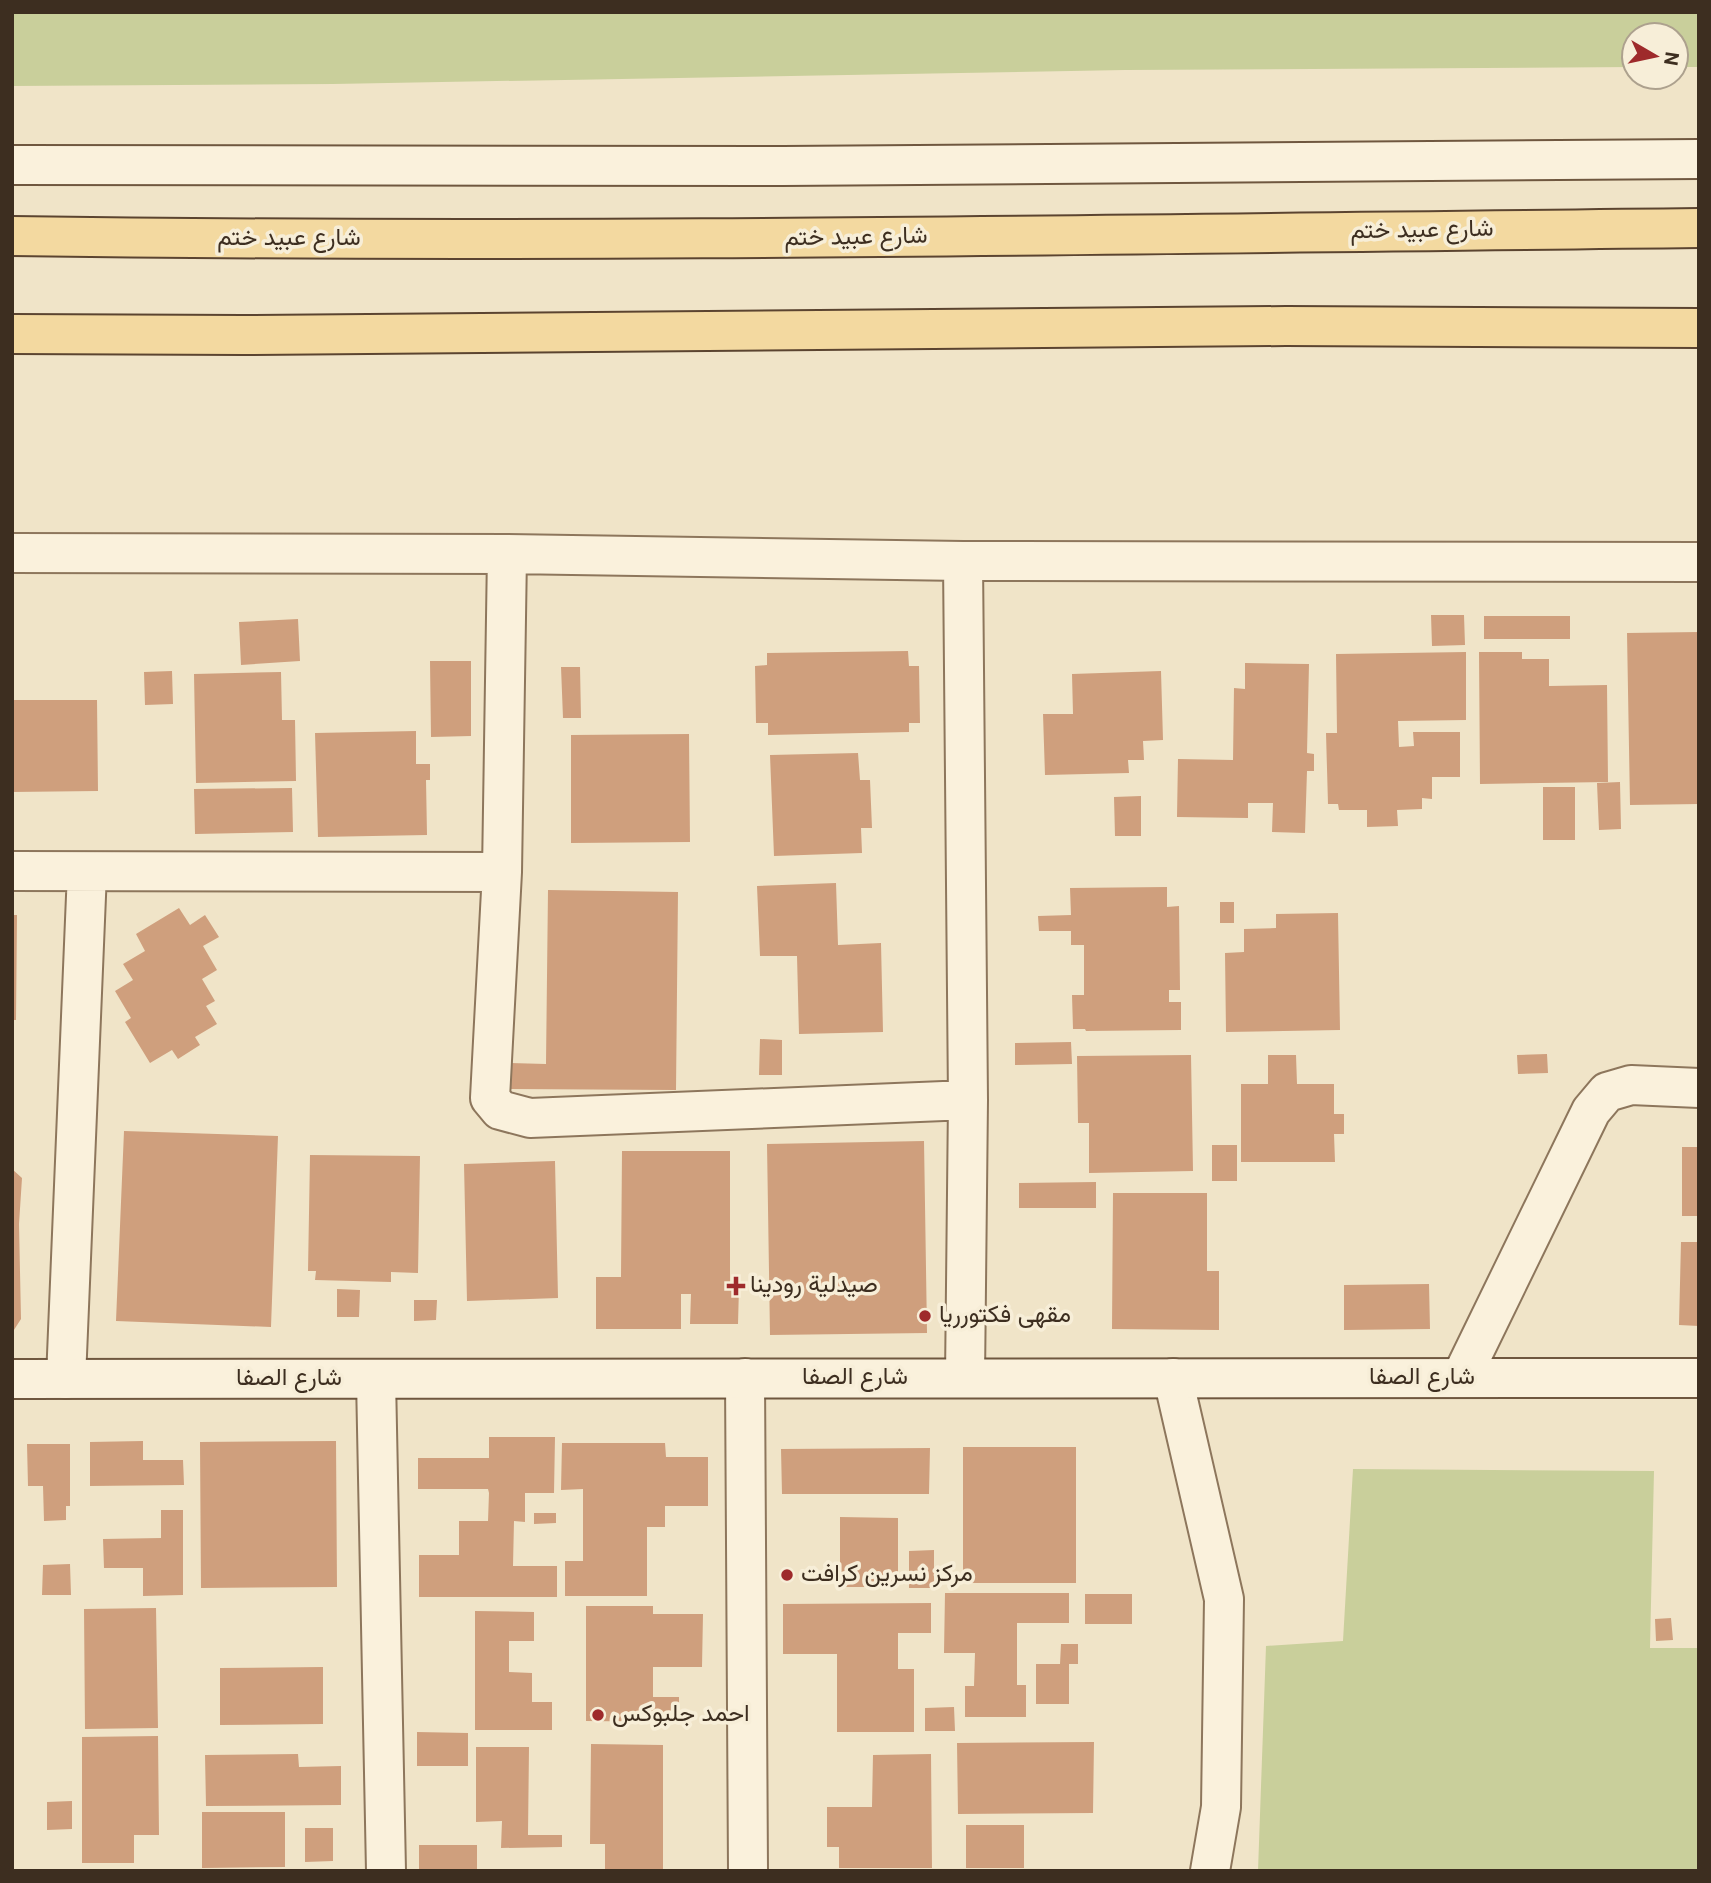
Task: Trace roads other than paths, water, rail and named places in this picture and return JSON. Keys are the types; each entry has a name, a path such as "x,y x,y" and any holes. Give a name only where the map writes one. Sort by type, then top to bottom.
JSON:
{"main road":[{"name":"شارع عبيد ختم","path":"12,236 786,239 1699,228"},
{"path":"12,334 242,335 1272,326 1699,328"}],"street":[{"path":"12,165 742,166 1699,159"},
{"path":"12,553 507,554 963,561 1699,562"},
{"path":"507,554 502,872 490,1098 500,1110 530,1118 968,1100"},
{"path":"963,561 968,1100 965,1378"},
{"path":"12,871 502,872"},
{"path":"66,1379 87,872"},
{"path":"1461,1378 1591,1111 1607,1092 1631,1085 1699,1088"},
{"path":"745,1378 748,1871"},
{"path":"1173,1378 1224,1598 1221,1807 1210,1871"},
{"name":"شارع الصفا","path":"12,1379 1699,1378"},
{"path":"376,1379 386,1871"}],"place":[{"name":"صيدلية رودينا","path":"736,1286"},
{"name":"مقهى فكتورريا","path":"925,1316"},
{"name":"مركز نسرين كرافت","path":"787,1575"},
{"name":"احمد جلبوكس","path":"598,1715"}]}
